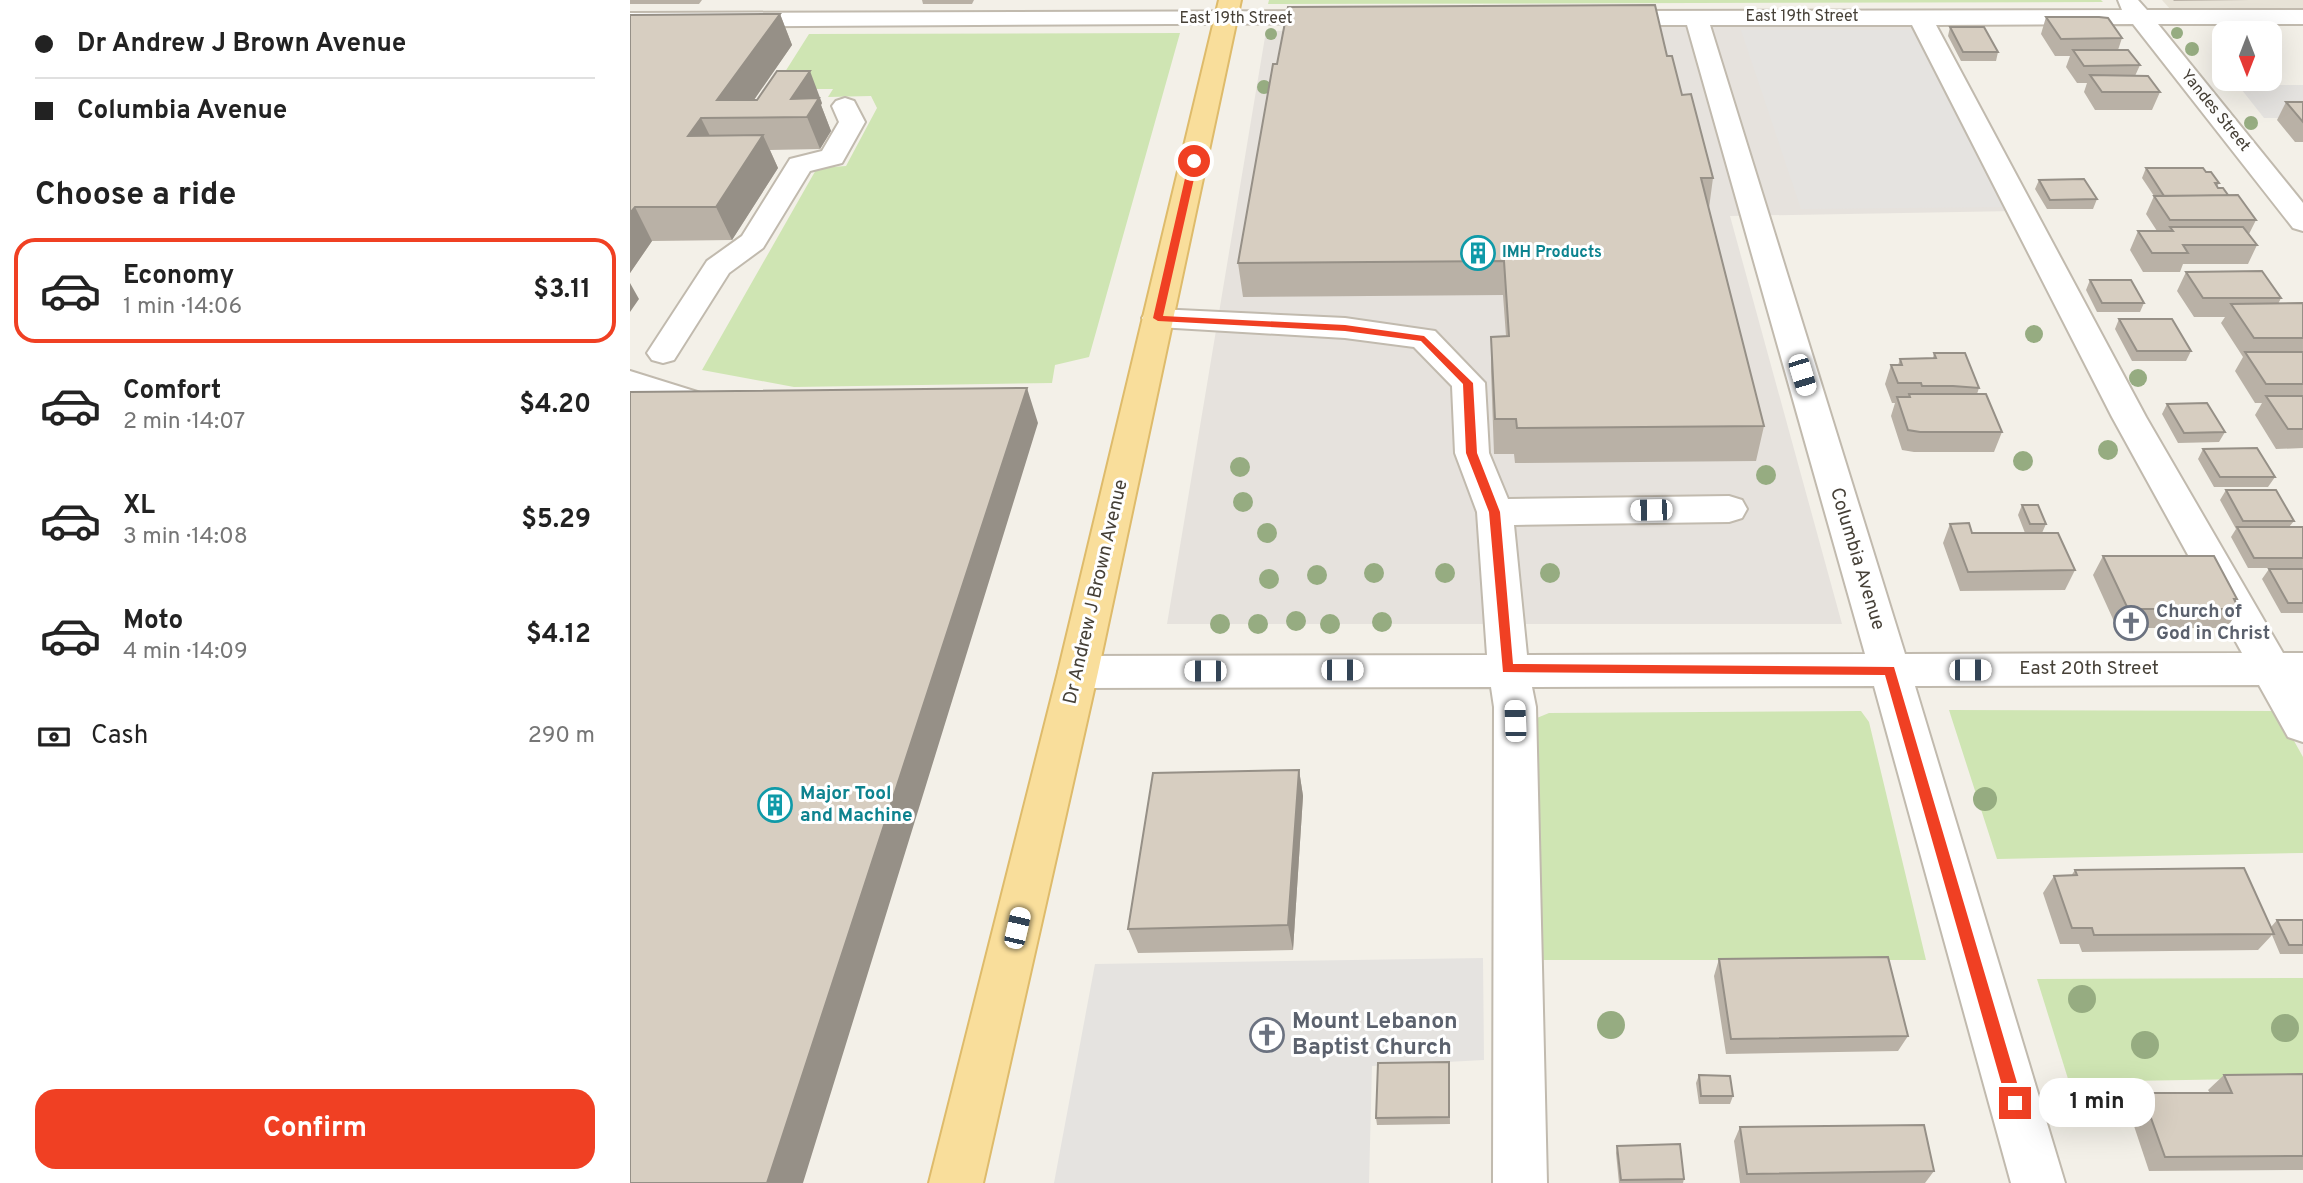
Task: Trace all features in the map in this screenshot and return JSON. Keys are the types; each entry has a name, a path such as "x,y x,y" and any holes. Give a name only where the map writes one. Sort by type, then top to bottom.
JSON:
{"main road":[{"name":"Dr Andrew J Brown Avenue","path":"956,1183 1078,672 1228,9"}],"street":[{"path":"760,20 774,0"},
{"name":"East 19th Street","path":"1584,18 1920,17 2133,8 2303,17"},
{"name":"Yandes Street","path":"2133,8 2303,222"},
{"name":"East 19th Street","path":"630,20 760,20 1228,9 1361,18"},
{"name":"Columbia Avenue","path":"1696,17 1890,670 2038,1183"},
{"path":"1920,17 2129,417 2288,669 2303,725"},
{"path":"735,411 722,411 636,379 663,353 718,267 752,242 800,165 832,157 852,122 845,107"},
{"path":"1158,318 1345,328 1424,338 1468,383 1472,453 1495,512 1508,669 1515,714 1520,1183"},
{"path":"1495,512 1729,509"},
{"name":"East 20th Street","path":"1078,672 2288,669"}],"shaded area":[{"path":"2162,0 2303,0 2303,9 2170,9"},
{"path":"1911,22 2015,211 1730,216 1842,624 1167,624 1266,31"},
{"path":"1741,30 1917,30 2006,207 1801,209"},
{"path":"2282,85 2303,85 2303,118 2264,118 2243,91 2282,91"},
{"path":"1483,958 1484,1060 1372,1066 1369,1183 1054,1183 1095,964"}],"green space":[{"path":"1269,0 2101,0 2103,2 1268,4"},
{"path":"1180,33 1089,357 1055,365 1052,383 794,387 702,370 817,168 846,166 877,108 871,96 828,97 833,89 795,89 778,83 809,34"},
{"path":"1949,710 2272,711 2283,721 2303,757 2303,853 1997,859"},
{"path":"1861,711 1869,722 1926,960 1534,960 1532,720 1549,713"},
{"path":"2303,978 2303,1078 2069,1082 2037,979"}],"building":[{"name":"IMH Products","path":"1655,5 1667,56 1672,56 1682,95 1691,94 1713,178 1701,178 1764,426 1517,428 1516,419 1495,419 1491,337 1509,336 1504,261 1238,263 1273,64 1277,64 1288,7"},
{"path":"780,14 717,100 757,100 777,71 810,71 791,99 819,98 807,117 701,118 688,136 763,135 716,207 635,207 630,213 630,15"},
{"path":"2046,17 2108,18 2122,38 2061,39"},
{"path":"1950,27 1984,27 1998,52 1963,52"},
{"path":"2073,50 2128,50 2140,65 2084,66"},
{"path":"2090,75 2148,76 2160,92 2102,92"},
{"path":"2286,102 2303,102 2303,122"},
{"path":"2146,168 2203,168 2206,172 2211,172 2219,183 2215,183 2218,188 2223,188 2228,195 2164,196"},
{"path":"2084,179 2097,199 2050,200 2039,180"},
{"path":"2238,195 2256,220 2170,220 2154,196"},
{"path":"2170,227 2243,227 2257,245 2183,245 2188,253 2152,253 2138,231 2173,231"},
{"path":"2262,271 2281,298 2203,298 2186,272"},
{"path":"2090,280 2131,280 2144,303 2102,303"},
{"path":"2303,303 2303,338 2254,338 2231,304"},
{"path":"2119,319 2172,319 2191,351 2137,351"},
{"path":"2245,352 2303,352 2303,384 2266,384"},
{"path":"1934,353 1965,353 1979,388 1898,383 1891,365 1902,365 1900,359 1936,358"},
{"name":"Major Tool and Machine","path":"1027,388 767,1183 630,1183 630,392"},
{"path":"1909,394 1986,394 2002,432 1908,430 1897,397 1910,397"},
{"path":"2266,396 2303,396 2303,429 2288,429"},
{"path":"2207,403 2225,432 2184,433 2167,404"},
{"path":"2257,448 2275,477 2220,477 2203,449"},
{"path":"2226,490 2276,490 2294,521 2243,521"},
{"path":"2022,505 2038,505 2046,524 2030,524"},
{"path":"1969,523 1972,533 2058,533 2075,570 1968,572 1950,524"},
{"path":"2237,527 2303,527 2303,558 2254,558"},
{"path":"2103,556 2214,556 2237,599 2234,599 2239,609 2128,609"},
{"path":"2269,569 2303,569 2303,603 2288,603"},
{"path":"1299,770 1288,925 1128,929 1153,773"},
{"path":"2244,868 2274,934 2094,935 2092,928 2072,928 2054,876 2077,875 2075,870"},
{"path":"2277,920 2303,920 2303,945 2289,945"},
{"path":"1888,957 1908,1036 1731,1039 1719,959"},
{"path":"1449,1062 1449,1117 1376,1118 1378,1063"},
{"path":"2303,1074 2303,1156 2165,1157 2142,1093 2232,1093 2224,1075"},
{"path":"1699,1075 1730,1076 1733,1096 1701,1096"},
{"path":"1924,1125 1934,1171 1747,1174 1740,1127"},
{"path":"1680,1144 1684,1179 1621,1180 1617,1146"}],"place":[{"name":"IMH Products","path":"1478,253"},
{"name":"Church of God in Christ","path":"2131,623"},
{"name":"Major Tool and Machine","path":"775,805"},
{"name":"Mount Lebanon Baptist Church","path":"1267,1035"}],"route":[{"path":"1194,161 1158,318 1345,328 1424,338 1468,383 1472,453 1495,512 1508,669 1890,670 2015,1103"}]}
